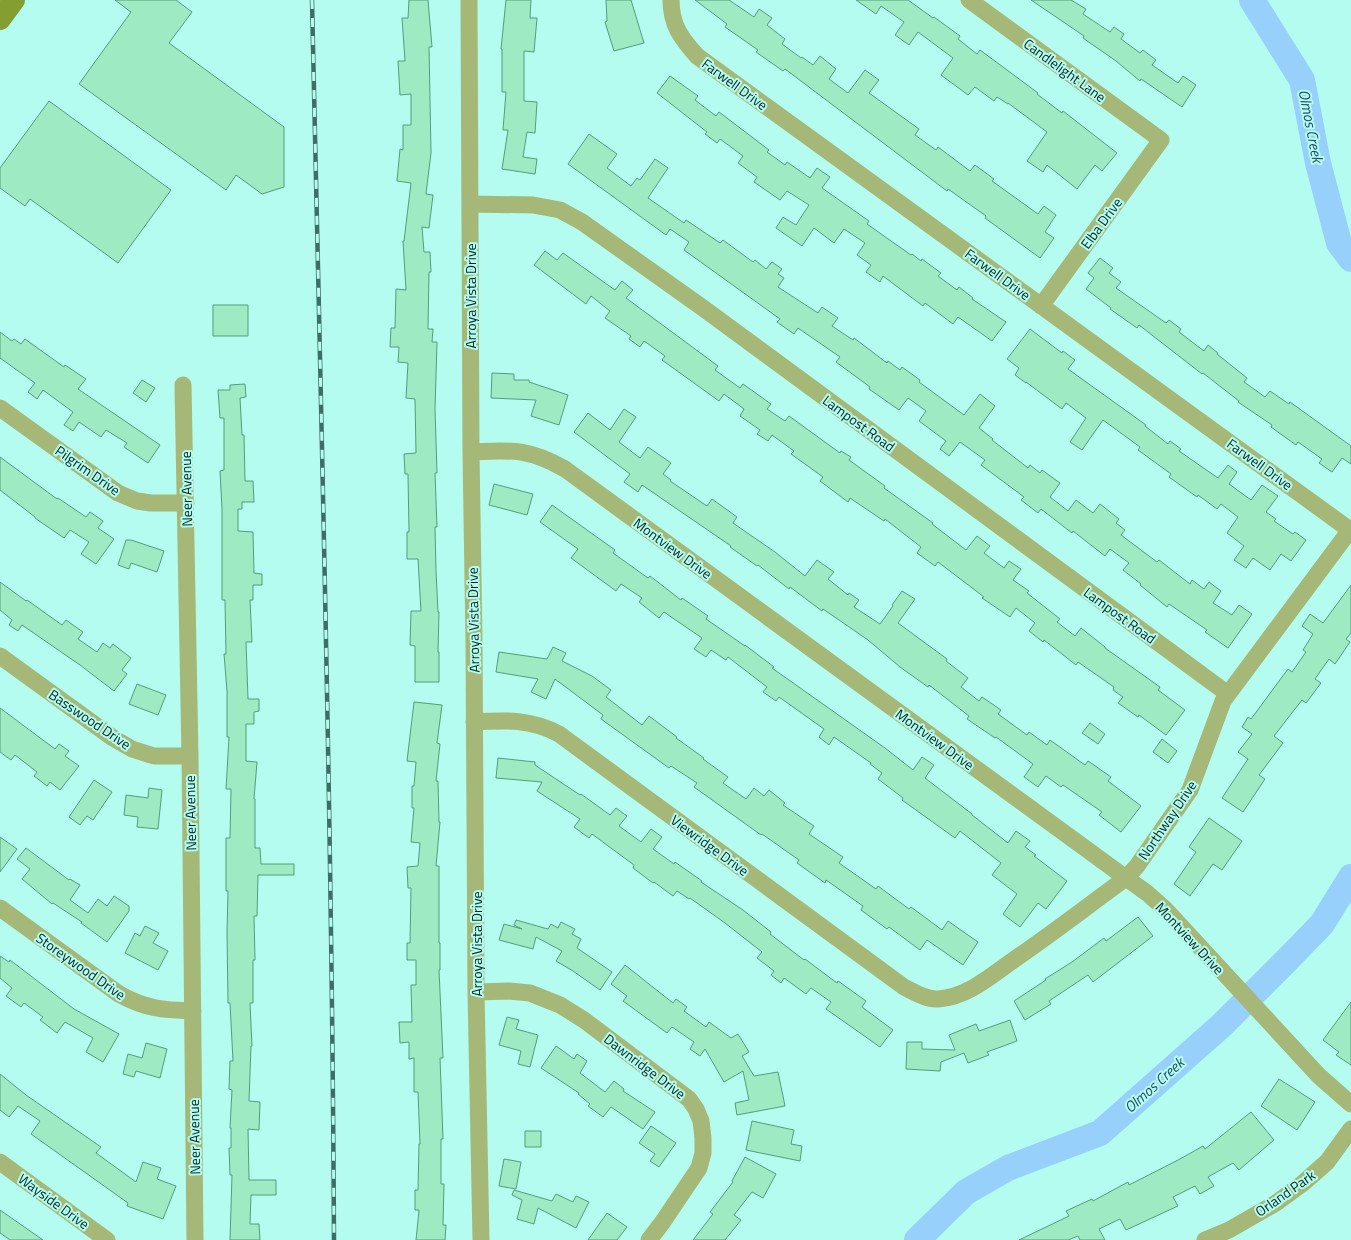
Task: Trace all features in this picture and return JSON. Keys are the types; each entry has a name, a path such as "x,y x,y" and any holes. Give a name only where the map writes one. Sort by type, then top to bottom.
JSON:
{"street":[{"name":"Arroya Vista Drive","path":"469,0 476,992 481,1240"},
{"name":"Farwell Drive","path":"671,0 674,24 684,41 697,56 1350,530"},
{"name":"Candlelight Lane","path":"969,0 1161,140"},
{"name":"Elba Drive","path":"1041,306 1161,140"},
{"name":"Lampost Road","path":"470,204 534,205 560,210 582,222 703,308 1228,694"},
{"name":"Neer Avenue","path":"183,385 190,756 195,1240"},
{"name":"Pilgrim Drive","path":"0,408 118,493 137,501 151,503 186,503"},
{"name":"Montview Drive","path":"471,452 506,450 526,452 546,459 565,469 1126,878 1165,909 1319,1076 1351,1104"},
{"name":"Northway Drive","path":"936,999 955,996 973,988 1046,938 1126,878 1137,866 1190,790 1223,701 1350,530"},
{"name":"Basswood Drive","path":"0,656 113,738 132,749 154,756 190,756"},
{"name":"Viewridge Drive","path":"474,722 503,720 533,723 559,734 904,987 919,994 936,999"},
{"name":"Storeywood Drive","path":"0,908 119,994 134,1003 159,1010 193,1010"},
{"name":"Dawnridge Drive","path":"476,992 510,992 530,994 560,1005 584,1020 689,1099 696,1109 701,1121 703,1138 703,1153 699,1168 649,1240"},
{"name":"Orland Park","path":"1205,1240 1231,1235 1302,1184 1327,1162 1351,1129"},
{"name":"Wayside Drive","path":"0,1162 107,1240"}],"building":[{"path":"115,0 176,0 192,12 169,43 284,127 284,187 262,194 236,175 226,190 79,84 131,12"},
{"path":"409,0 428,0 432,47 429,47 431,153 426,194 433,195 429,228 422,227 424,252 430,252 431,272 429,272 428,329 433,329 432,342 437,342 435,409 437,473 435,473 437,527 435,527 439,612 439,682 415,682 415,646 410,645 411,611 421,611 418,559 407,559 407,532 409,532 408,474 405,474 404,454 416,453 415,399 406,398 408,363 398,362 399,347 390,347 391,328 395,328 396,289 406,290 403,241 411,183 397,181 400,149 403,150 403,125 411,125 411,94 400,95 398,61 405,61 402,18 408,18"},
{"path":"506,0 531,0 530,18 537,18 534,52 524,51 524,101 537,102 535,133 527,132 523,157 537,159 535,174 502,169 508,130 503,130 506,92 502,92 501,49"},
{"path":"606,0 631,0 644,43 614,51 605,22 607,21"},
{"path":"695,0 729,0 754,17 759,9 772,18 767,25 785,39 782,44 813,65 820,56 836,69 829,79 848,93 865,70 879,80 869,93 919,129 915,135 936,150 938,147 970,171 975,165 994,179 992,181 1038,214 1044,206 1056,215 1045,232 1054,238 1040,258 985,218 986,216 948,189 947,191 785,69 783,71 756,52 758,50 725,27 727,24"},
{"path":"856,0 908,0 960,36 958,39 977,54 980,50 1117,153 1102,171 1095,165 1077,189 1047,165 1043,172 1027,161 1047,132 1008,103 997,97 994,101 975,87 968,95 941,75 953,58 918,32 909,45 895,35 904,22 881,6 876,14"},
{"path":"1031,0 1071,0 1086,9 1083,14 1110,32 1114,27 1124,34 1121,39 1140,53 1143,50 1156,60 1152,65 1178,83 1183,76 1196,85 1182,107 1141,79 1140,81 1116,61 1083,38 1084,36"},
{"path":"670,76 698,96 695,100 716,116 719,112 769,150 767,152 785,165 787,162 810,178 817,168 830,177 822,188 869,221 867,224 911,255 912,254 921,261 922,259 941,273 938,276 957,290 959,287 973,298 972,299 1006,322 992,341 958,317 953,324 925,303 923,306 883,276 880,282 866,272 871,265 857,255 865,243 844,229 834,243 814,228 802,246 776,228 783,217 796,225 809,205 787,191 780,200 754,182 757,177 738,163 743,156 720,139 717,143 705,134 707,132 657,93"},
{"path":"49,101 171,190 118,263 30,199 25,206 0,188 0,168"},
{"path":"589,134 617,154 607,168 631,186 637,178 640,180 655,159 668,168 648,198 684,223 686,220 720,243 723,240 753,262 755,260 766,269 772,262 782,269 778,274 784,278 778,287 818,313 822,307 838,318 832,326 853,340 854,338 887,363 888,361 900,370 902,367 920,380 919,382 964,415 980,394 995,406 979,428 1028,468 1030,465 1040,473 1042,470 1060,483 1050,497 1068,511 1076,500 1093,513 1100,504 1119,519 1116,523 1125,530 1121,535 1157,562 1159,560 1190,584 1192,580 1204,589 1209,582 1221,591 1213,603 1232,615 1239,605 1252,614 1228,648 1205,632 1207,630 1169,604 1167,607 1140,585 1141,584 1123,570 1129,563 1110,549 1105,556 1073,531 1072,533 1041,509 1038,513 1021,500 1024,497 981,465 985,460 960,442 949,456 940,449 946,441 919,421 926,411 908,398 899,410 869,389 870,387 836,362 840,357 798,328 794,334 777,322 780,319 684,250 689,242 670,229 666,235 568,164"},
{"path":"545,251 557,260 563,253 615,290 622,281 633,290 626,298 718,366 715,370 740,388 743,384 771,404 767,409 785,421 789,416 840,453 841,451 851,457 849,460 885,486 884,488 933,523 932,524 966,550 977,536 990,546 984,553 1004,568 1009,561 1021,569 1013,580 1029,591 1027,593 1060,619 1057,622 1075,636 1081,628 1105,648 1160,687 1158,690 1185,710 1166,735 1139,715 1138,717 1118,703 1123,697 1113,690 1114,687 1078,662 1076,665 1044,640 1043,642 1029,631 1035,623 1016,608 1010,617 982,598 984,597 938,562 935,566 917,553 921,547 885,519 884,521 850,498 848,502 820,481 823,477 791,454 794,451 772,435 768,441 757,434 760,430 740,416 744,409 724,394 719,401 662,360 665,356 644,341 640,347 629,339 631,336 605,318 610,311 591,296 586,304 534,265"},
{"path":"1100,258 1113,268 1109,273 1121,282 1116,288 1166,323 1169,320 1181,329 1179,332 1204,351 1208,345 1247,378 1244,382 1265,397 1270,391 1289,404 1290,402 1351,446 1351,464 1342,458 1332,472 1319,463 1322,459 1298,442 1296,445 1271,427 1272,425 1238,402 1239,401 1139,325 1137,328 1110,309 1111,308 1086,289 1094,278 1088,273"},
{"path":"213,305 248,305 248,336 213,336"},
{"path":"1030,329 1062,353 1063,351 1075,360 1068,369 1146,425 1145,426 1168,444 1170,441 1181,449 1179,451 1218,478 1228,465 1237,472 1229,484 1251,500 1262,485 1278,496 1266,512 1276,519 1274,521 1293,534 1295,532 1306,540 1291,561 1281,554 1270,570 1253,558 1246,568 1234,560 1244,546 1227,533 1238,517 1221,504 1217,509 1169,477 1171,474 1138,450 1140,447 1103,420 1082,450 1070,442 1086,418 1066,403 1062,409 1015,375 1019,368 1007,359"},
{"path":"0,332 12,341 14,339 21,344 25,339 64,367 65,365 86,379 78,389 160,445 148,463 124,447 127,443 106,430 101,437 79,422 73,431 64,425 73,412 43,390 37,399 28,392 35,383 0,358"},
{"path":"492,373 514,374 514,380 529,380 529,382 568,395 559,425 531,416 536,400 491,398"},
{"path":"142,380 155,388 146,402 133,393"},
{"path":"245,384 246,397 240,398 242,435 244,435 245,481 253,481 254,502 242,502 242,509 238,509 238,531 253,532 254,573 262,574 262,585 253,585 253,600 250,600 252,642 246,642 248,699 259,699 259,711 254,712 254,724 246,724 246,761 257,762 254,799 255,848 260,848 261,864 294,864 294,875 258,875 257,916 254,916 255,960 253,960 253,1003 250,1003 252,1046 249,1101 260,1102 259,1130 248,1129 249,1180 276,1180 276,1195 251,1195 250,1224 259,1224 260,1240 230,1240 232,1175 230,1175 229,1148 231,1148 230,1128 232,1090 229,1089 230,1061 233,1061 230,1003 228,1003 228,891 226,891 226,838 230,838 231,789 226,789 229,737 227,737 227,691 224,654 226,654 225,600 222,600 222,509 220,471 224,470 224,418 220,418 218,390 230,390 230,385"},
{"path":"624,409 636,417 619,442 640,458 648,447 671,463 663,474 671,480 670,481 707,506 712,499 737,517 733,523 775,552 805,576 817,560 834,572 828,579 848,595 849,593 859,600 854,607 880,624 902,591 915,599 898,623 947,659 946,661 968,678 961,687 979,701 982,697 1001,710 998,714 1027,735 1029,732 1047,745 1050,740 1085,765 1088,761 1111,777 1108,781 1141,806 1121,832 1099,815 1102,812 1063,785 1061,787 1046,776 1038,787 1024,777 1033,764 996,737 995,738 967,719 969,716 929,685 928,687 900,667 868,640 823,609 822,611 790,587 789,589 758,565 757,566 730,547 731,546 642,485 638,492 624,482 630,474 574,432 588,413 610,430"},
{"path":"0,457 57,499 58,498 86,517 90,512 103,521 98,528 114,539 96,564 81,554 89,542 70,530 64,538 35,518 0,490"},
{"path":"494,484 533,494 527,515 489,505"},
{"path":"552,505 615,550 613,553 648,578 650,576 681,600 682,598 708,616 706,619 745,645 774,667 772,668 885,748 913,770 922,757 934,765 925,778 1008,843 1016,831 1030,841 1025,847 1036,855 1034,856 1067,881 1046,909 1038,903 1020,927 1003,914 1017,894 992,875 1001,863 960,831 955,838 902,800 903,798 878,779 882,773 870,764 871,763 834,737 829,745 819,737 824,729 779,697 776,701 763,692 767,687 728,657 726,660 711,650 706,657 694,649 702,638 664,612 659,618 639,602 642,598 621,584 616,591 571,558 578,549 540,522"},
{"path":"126,540 131,540 164,551 157,572 131,563 129,569 118,565"},
{"path":"0,582 62,625 66,620 83,632 78,639 97,652 103,643 110,648 113,644 131,658 122,670 127,674 114,691 80,665 22,625 18,631 9,625 12,620 0,610"},
{"path":"1351,585 1351,633 1346,639 1350,642 1335,664 1329,659 1315,679 1321,683 1306,703 1302,700 1274,736 1283,743 1259,775 1265,779 1243,812 1222,798 1248,759 1238,752 1252,734 1242,727 1248,717 1251,719 1288,669 1292,672 1306,652 1303,650 1313,634 1302,626 1310,614 1323,623"},
{"path":"553,647 566,653 562,661 592,676 611,690 606,697 642,725 649,716 728,777 723,783 746,799 754,788 764,796 769,790 785,803 783,805 814,826 809,834 843,857 839,863 876,889 878,886 909,909 911,907 942,930 948,921 978,942 963,965 927,940 920,950 889,927 887,929 861,910 863,906 826,880 825,883 797,863 799,860 694,787 697,783 671,766 669,768 601,719 603,715 555,679 546,699 531,692 538,679 496,672 499,652 547,659"},
{"path":"137,684 166,695 158,715 129,704"},
{"path":"414,702 442,705 437,743 440,744 436,781 438,781 440,822 436,866 439,866 439,970 443,1058 440,1058 443,1139 441,1139 441,1184 444,1184 443,1225 446,1225 445,1240 416,1240 419,1210 415,1210 415,1190 418,1190 420,1144 418,1092 414,1092 414,1058 409,1059 409,1042 400,1043 399,1022 412,1022 411,985 416,985 416,960 407,960 407,943 410,943 411,888 408,888 407,867 418,866 420,843 411,842 414,808 412,808 412,786 414,786 416,762 407,761"},
{"path":"0,708 55,749 59,744 69,751 65,756 79,766 60,790 50,782 47,786 34,776 37,772 15,755 11,760 0,752"},
{"path":"1090,723 1105,734 1098,744 1082,733"},
{"path":"1162,739 1177,751 1168,763 1153,752"},
{"path":"498,758 535,762 535,765 580,795 581,794 610,815 616,808 627,816 619,826 641,842 651,829 662,837 653,849 674,864 675,862 702,881 701,882 743,910 771,932 770,934 804,960 805,959 837,983 838,981 866,1001 862,1007 893,1030 880,1047 826,1009 831,1002 811,988 806,994 784,978 781,983 771,975 774,971 757,958 762,952 725,923 690,898 689,899 677,891 673,896 633,868 634,865 592,834 589,838 574,827 580,819 537,791 542,782 496,778"},
{"path":"94,780 112,792 93,820 87,816 80,825 69,817"},
{"path":"149,788 162,790 158,829 137,827 138,817 124,815 126,795 148,798"},
{"path":"1209,818 1242,841 1222,870 1213,864 1190,896 1174,884 1196,852 1189,847"},
{"path":"0,837 17,849 0,872"},
{"path":"26,848 69,880 70,879 80,885 70,900 88,913 98,899 107,906 114,896 129,906 129,911 107,942 81,923 82,922 53,903 52,904 22,879 30,869 17,859"},
{"path":"1138,917 1153,936 1093,982 1088,975 1049,1001 1051,1004 1025,1020 1014,1001 1072,962 1104,938 1106,941"},
{"path":"516,920 548,929 551,924 558,928 561,922 575,929 572,934 581,939 577,948 612,972 600,990 556,961 562,951 536,937 533,949 499,940 504,924 522,929 514,925"},
{"path":"145,926 159,933 153,943 168,951 158,970 125,953 135,933 140,936"},
{"path":"0,956 9,962 10,960 74,1009 119,1034 103,1062 86,1052 93,1038 65,1022 57,1033 40,1020 43,1017 24,1003 21,1007 6,996 12,988 0,978"},
{"path":"625,965 673,1003 676,999 687,1007 684,1011 706,1027 709,1022 731,1038 738,1034 749,1052 742,1056 754,1076 778,1072 785,1106 737,1115 735,1103 749,1100 743,1071 724,1082 705,1049 700,1056 690,1049 694,1042 672,1027 667,1033 623,1001 627,996 611,984"},
{"path":"1351,1002 1351,1065 1336,1055 1339,1052 1323,1040"},
{"path":"507,1017 519,1020 516,1029 538,1035 530,1067 518,1064 521,1051 499,1045"},
{"path":"1010,1020 1017,1041 987,1052 989,1055 968,1063 964,1053 941,1062 940,1071 906,1069 907,1042 922,1042 922,1049 955,1050 949,1035 976,1024 979,1031"},
{"path":"146,1043 167,1049 160,1078 136,1071 134,1077 123,1074 128,1054 142,1058"},
{"path":"556,1046 574,1059 577,1054 587,1061 580,1073 605,1092 614,1081 624,1089 623,1091 655,1112 643,1129 611,1107 603,1117 588,1106 590,1104 578,1094 579,1093 541,1068"},
{"path":"0,1074 26,1095 101,1147 96,1153 136,1182 143,1162 161,1168 157,1179 176,1186 163,1219 127,1206 128,1203 31,1134 40,1121 18,1106 9,1117 0,1110"},
{"path":"1279,1079 1315,1102 1297,1130 1261,1106"},
{"path":"1251,1112 1274,1140 1239,1170 1233,1163 1208,1177 1214,1186 1200,1194 1195,1186 1173,1197 1178,1206 1126,1230 1120,1219 1099,1229 1105,1240 1080,1240 1078,1236 1068,1240 1019,1240 1069,1216 1066,1211 1092,1199 1093,1201 1128,1182 1129,1185 1203,1146 1205,1149"},
{"path":"752,1121 794,1130 791,1144 802,1146 800,1161 746,1150"},
{"path":"651,1126 676,1143 659,1167 650,1161 655,1154 639,1143"},
{"path":"525,1131 541,1131 541,1147 525,1147"},
{"path":"745,1157 776,1174 763,1198 752,1192 734,1215 741,1220 725,1240 693,1240 713,1214 710,1212 733,1182 732,1181"},
{"path":"504,1159 521,1162 516,1189 499,1186"},
{"path":"514,1190 552,1201 556,1194 573,1202 576,1196 589,1202 576,1228 538,1208 534,1224 517,1219 522,1200 512,1195"},
{"path":"0,1210 43,1240 10,1240 0,1233"},
{"path":"607,1213 627,1227 617,1240 588,1240"}],"waterway":[{"name":"Olmos Creek","path":"1252,0 1302,80 1318,163 1339,243 1351,259"},
{"name":"Olmos Creek","path":"917,1240 966,1192 1008,1168 1100,1133 1222,1025 1287,960 1322,924 1351,877"}],"railway":[{"path":"312,0 329,775 334,1240"}]}
